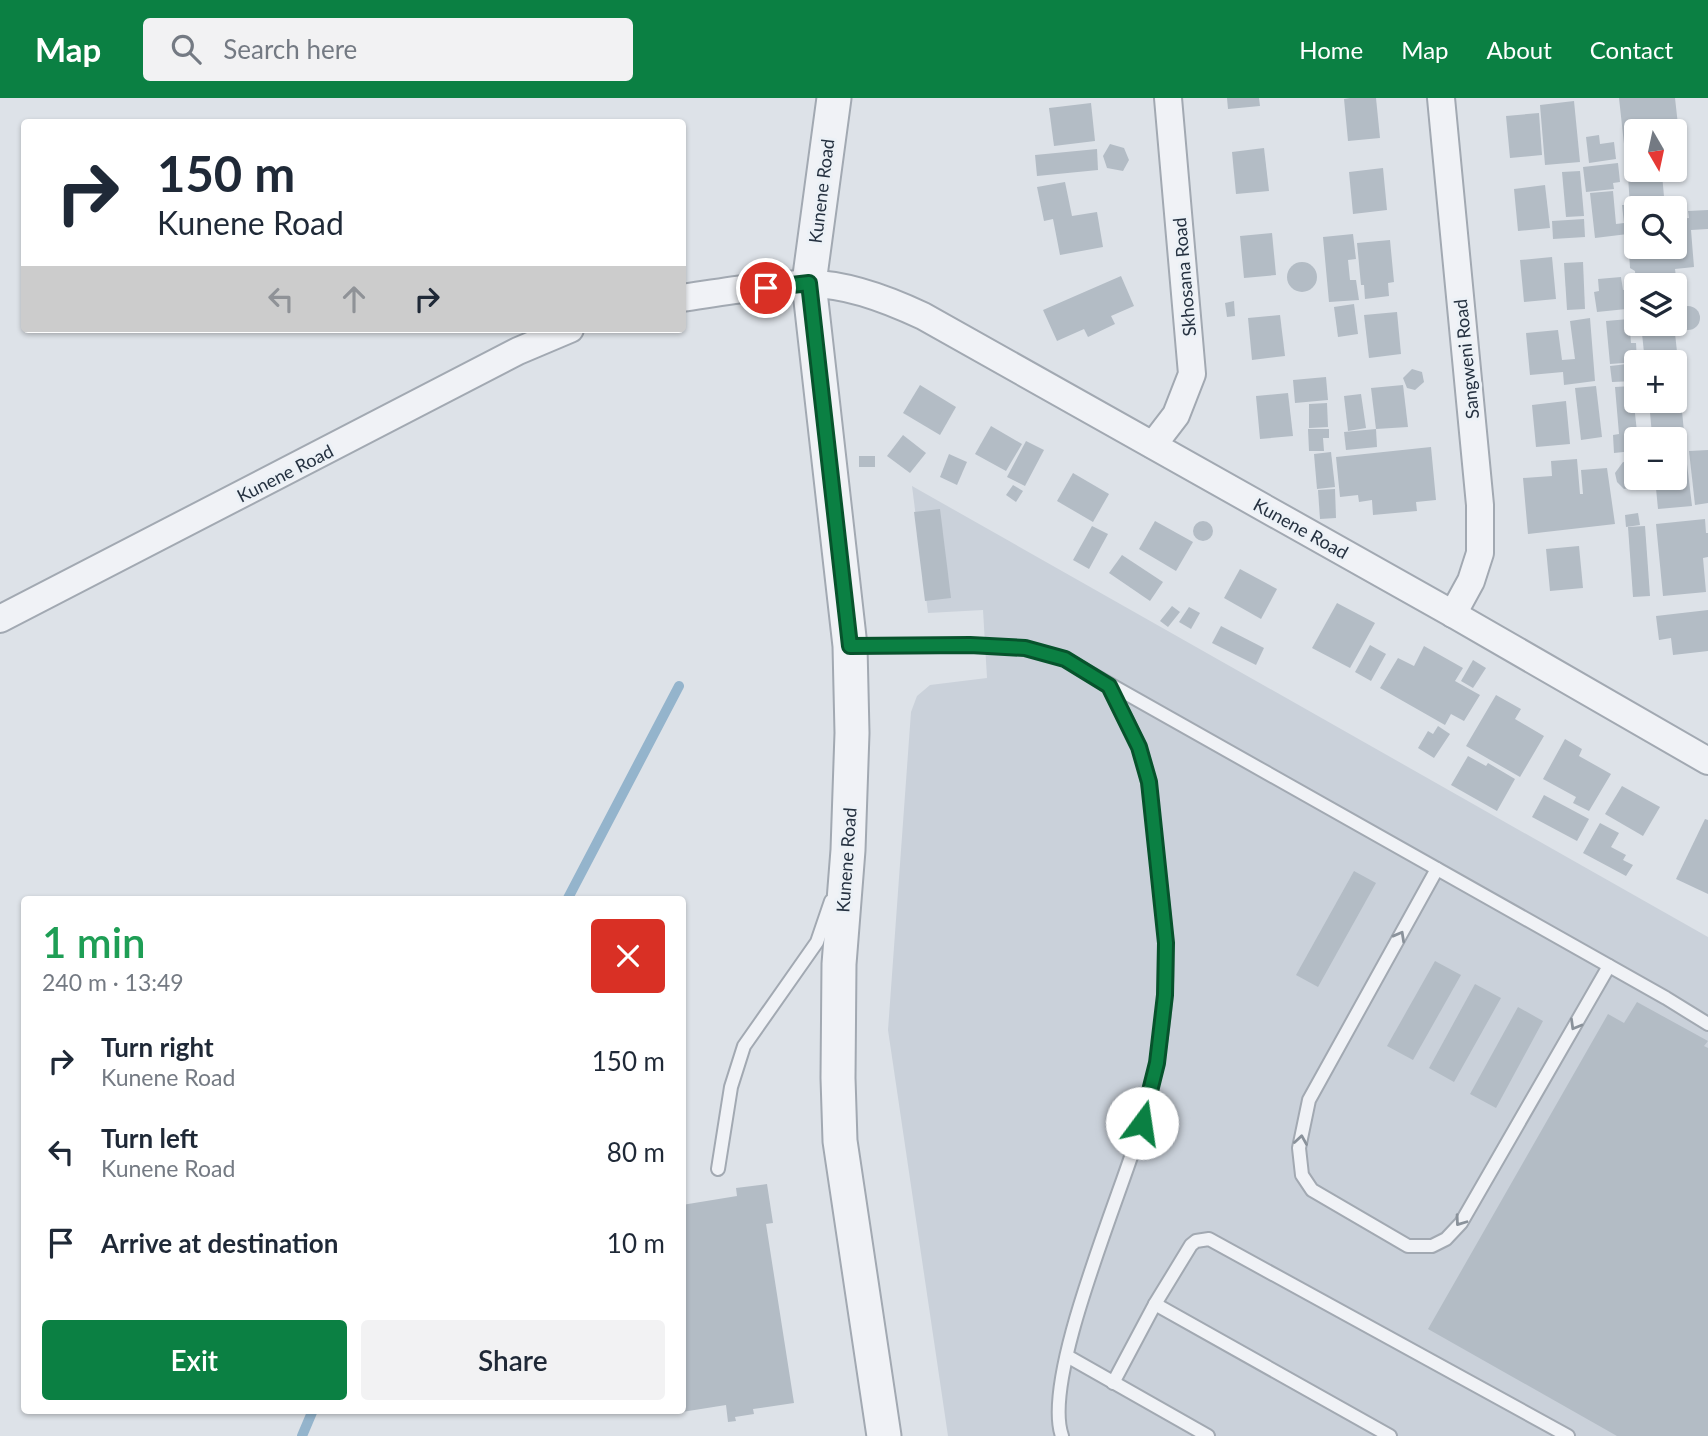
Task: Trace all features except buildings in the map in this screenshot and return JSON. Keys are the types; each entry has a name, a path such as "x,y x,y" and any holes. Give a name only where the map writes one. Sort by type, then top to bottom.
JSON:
{"street":[{"name":"Kunene Road","path":"834,98 809,283 850,646 852,733 848,850 839,964 839,1141 884,1436"},
{"name":"Skhosana Road","path":"1153,445 1176,415 1192,374 1168,98"},
{"name":"Sangweni Road","path":"1441,98 1480,505 1479,553 1471,581 1453,614"},
{"name":"Kunene Road","path":"686,298 809,283 887,299 923,316 1153,445 1708,761"},
{"name":"Kunene Road","path":"0,619 518,351 561,333"}],"lane":[{"path":"850,646 970,645 1025,648 1065,659 1708,1024"},
{"path":"1062,1436 1060,1389 1067,1356 1075,1322 1142,1123 1157,1063 1165,995 1166,943 1149,782 1139,747 1109,686"},
{"path":"718,1170 731,1087 744,1046 817,942 848,850"},
{"path":"1437,869 1309,1100 1298,1147 1301,1175 1312,1190 1408,1246 1432,1246 1446,1238 1461,1223 1609,966"},
{"path":"1113,1383 1155,1304 1191,1245 1196,1241 1209,1239 1568,1436"},
{"path":"1155,1304 1390,1436"},
{"path":"1067,1356 1208,1436"}],"shaded area":[{"path":"912,486 1708,937 1708,1436 948,1436 888,1030 911,712 917,696 930,685 987,678 983,610 928,613"}],"waterway":[{"path":"569,896 679,686"},
{"path":"302,1436 311,1414"}],"route":[{"path":"766,288 809,283 850,646 970,645 1025,648 1065,659 1109,686 1139,747 1149,782 1166,943 1165,995 1157,1063 1142,1123"}]}
